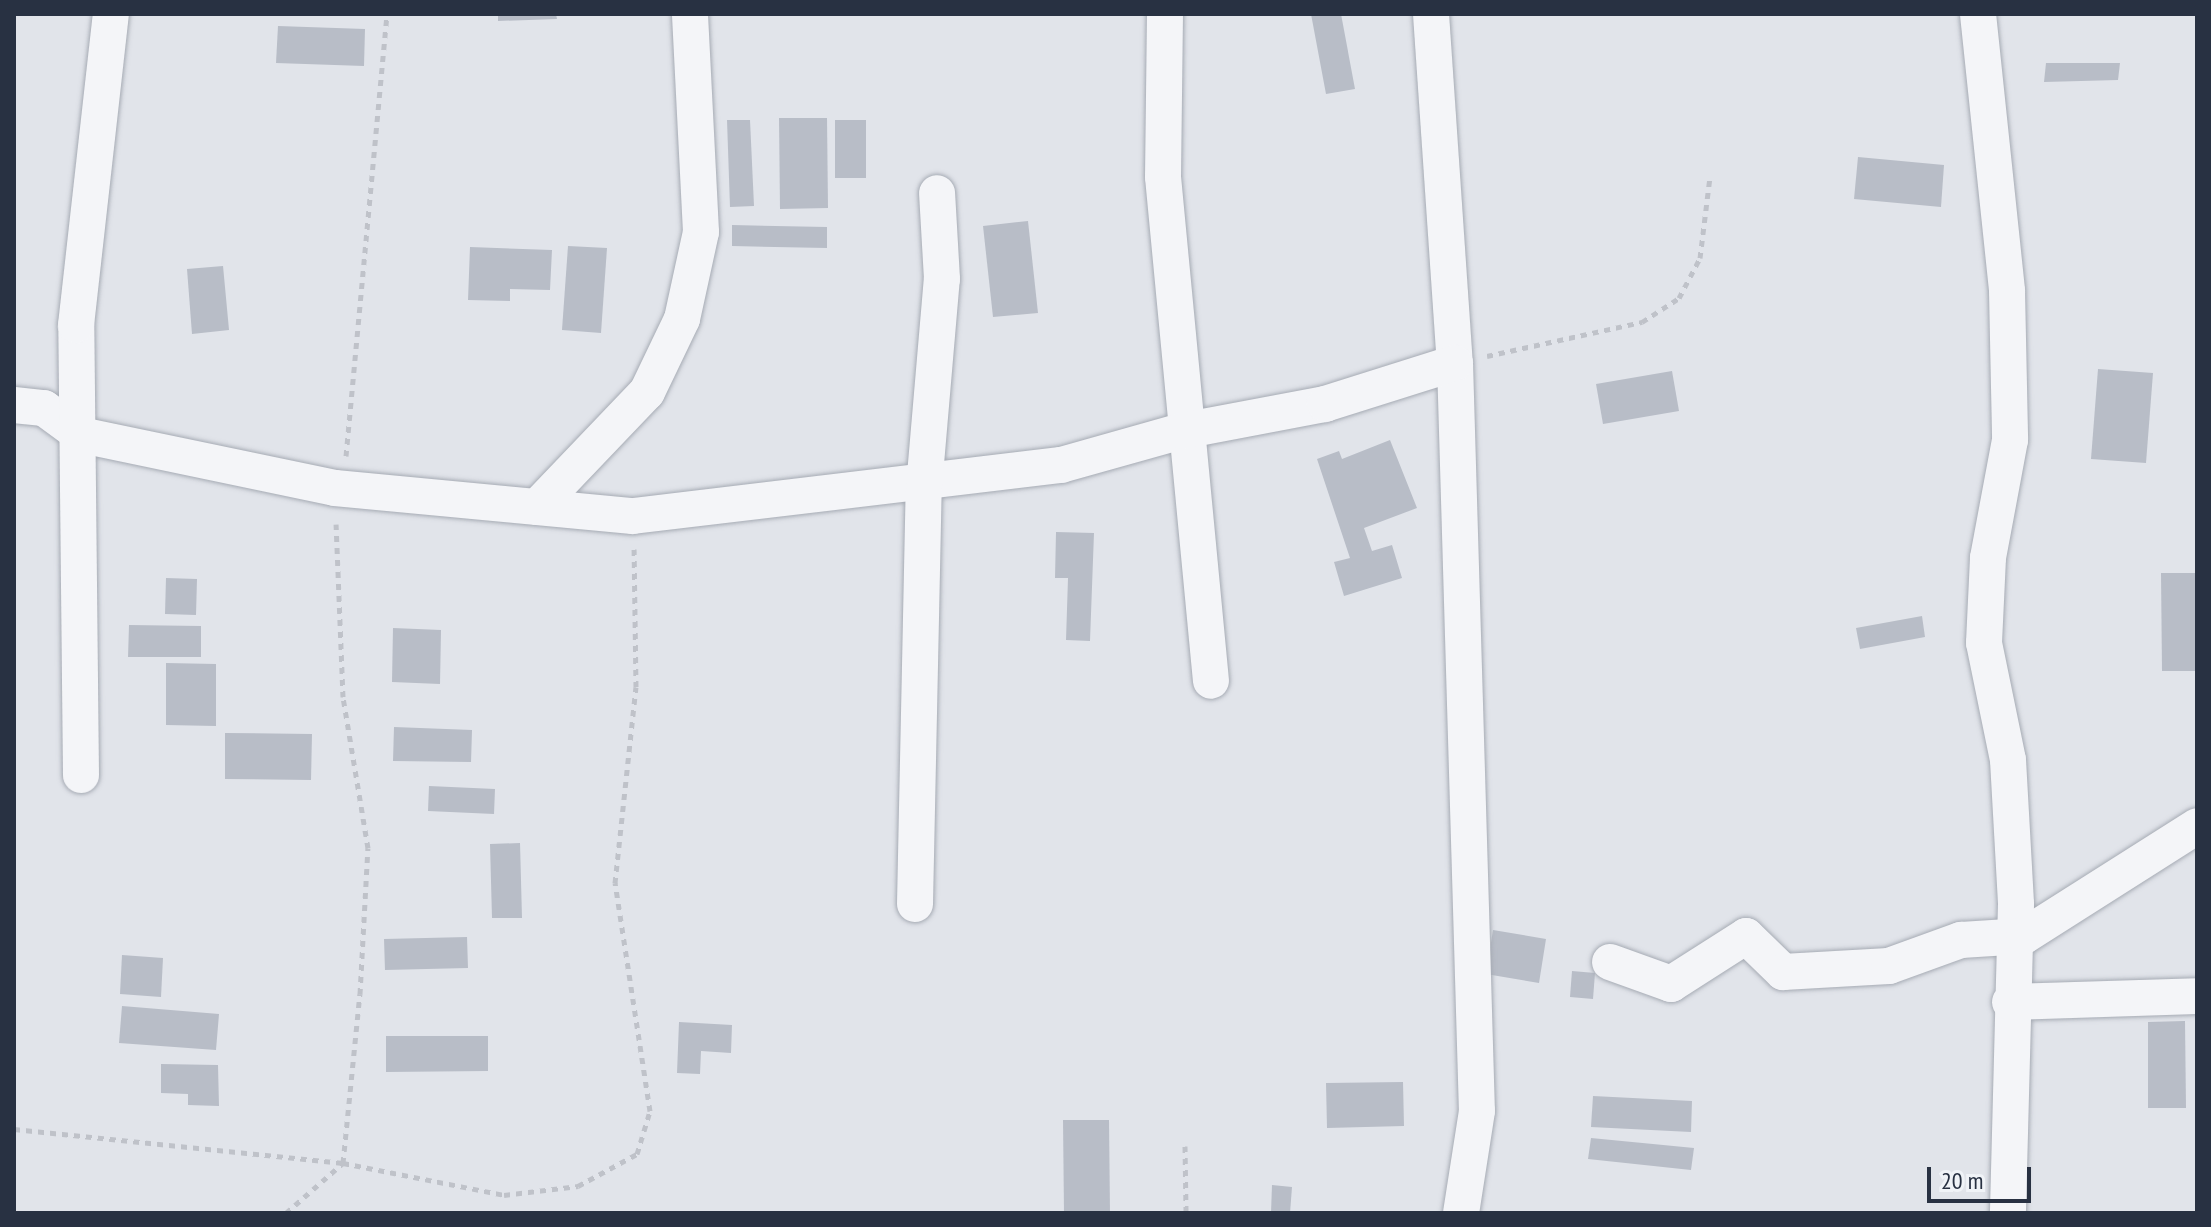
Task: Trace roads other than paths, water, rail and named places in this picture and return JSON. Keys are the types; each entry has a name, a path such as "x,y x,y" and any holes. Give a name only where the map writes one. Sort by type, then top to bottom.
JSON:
{"street":[{"path":"81,775 81,435 76,325 111,14"},
{"path":"537,507 647,392 682,319 701,232 690,14"},
{"path":"1165,14 1163,177 1174,237 1182,431 1211,681"},
{"path":"1431,14 1455,363 1477,1111 1461,1213"},
{"path":"1978,14 2007,291 2010,440 1988,558 1984,643 2008,760 2014,937 2010,1002 2008,1213"},
{"path":"915,904 924,487 942,279 937,193"},
{"path":"14,405 44,408 81,435 335,488 633,516 924,487 1061,465 1182,431 1325,404 1455,363"},
{"path":"1610,962 1671,984 1746,936 1783,972 1889,966 1961,940 2014,937 2197,826"},
{"path":"2010,1002 2197,996"}]}
